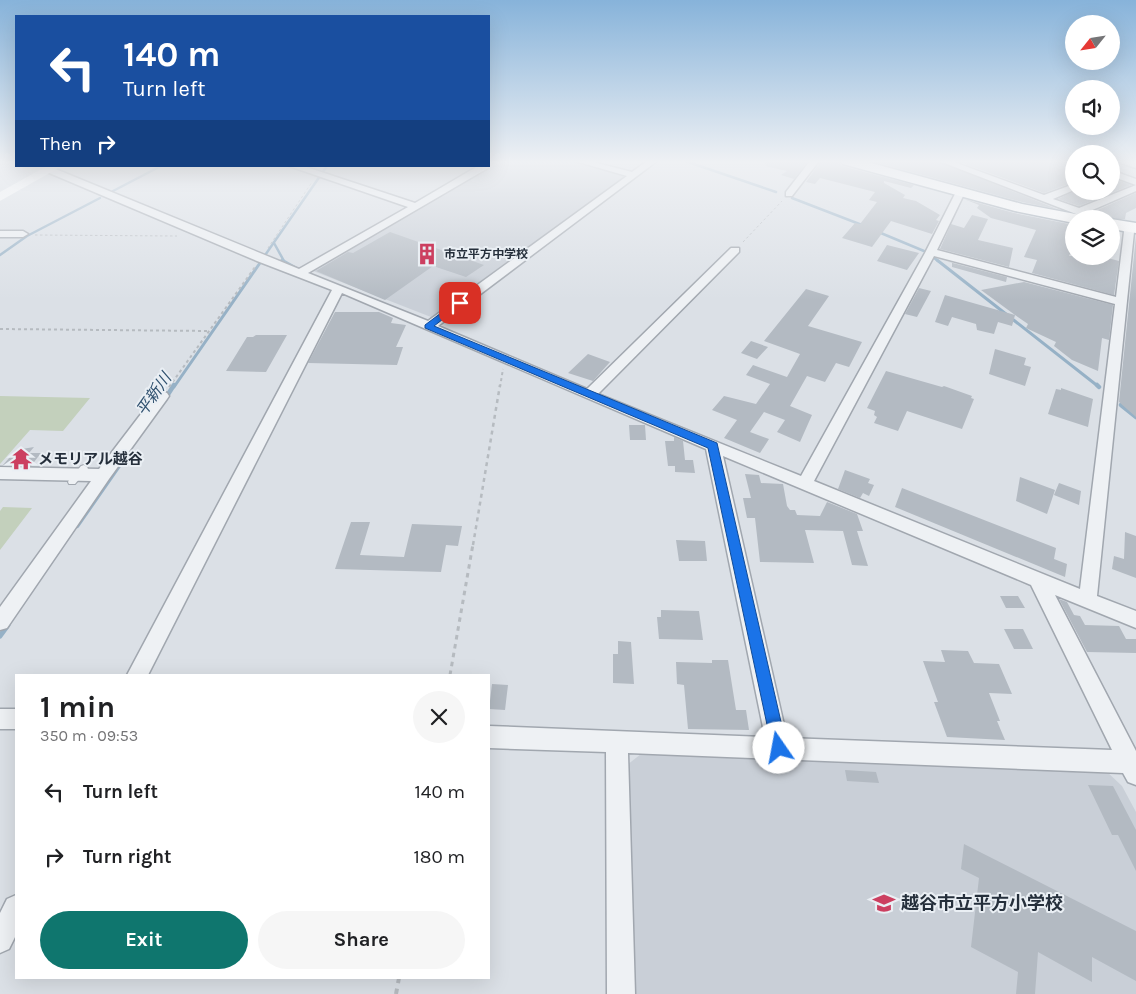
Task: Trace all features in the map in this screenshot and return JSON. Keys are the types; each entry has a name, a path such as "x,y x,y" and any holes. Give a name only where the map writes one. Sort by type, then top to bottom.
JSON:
{"main road":[{"path":"1019,207 1065,213"}],"street":[{"path":"144,207 589,395 1088,598 1136,620"},
{"path":"300,273 414,207"},
{"path":"428,326 589,207"},
{"path":"805,483 952,207"},
{"path":"1088,598 1129,232 1125,226"},
{"path":"0,234 23,234"},
{"path":"589,395 734,250"},
{"path":"930,252 1120,302"},
{"path":"138,674 339,288"},
{"path":"0,622 40,559 79,504 162,396"},
{"path":"713,446 779,748"},
{"path":"0,473 103,475"},
{"path":"1037,578 1134,766"},
{"path":"0,719 15,719"},
{"path":"490,737 779,748 1134,766"},
{"path":"617,742 621,994"},
{"path":"0,940 15,910"}],"path":[{"path":"162,396 263,259 298,207"},
{"path":"734,250 776,207"},
{"path":"23,234 179,236"},
{"path":"0,328 209,331"},
{"path":"450,674 505,359"},
{"path":"396,994 399,979"}],"shaded area":[{"path":"419,207 584,207 431,317 308,269"},
{"name":"越谷市立平方小学校","path":"641,754 1105,770 1122,786 1136,812 1136,994 635,994 627,765"}],"green space":[{"path":"0,396 90,398 63,431 30,430 0,464"},
{"path":"3,507 32,508 0,550 0,511"}],"building":[{"path":"873,207 927,207 940,215 936,220 939,221 932,234 891,221 872,247 842,238 855,223 860,224"},
{"path":"977,207 994,207 1065,223 1065,265 1118,265 1114,295 1032,273 1037,260 1024,257 1036,230 991,218"},
{"path":"1103,207 1136,207 1126,213 1125,219 1120,219 1120,210 1098,210"},
{"path":"972,215 988,219 978,240 1013,248 1009,267 940,249 951,224 964,228"},
{"path":"390,232 484,265 466,277 433,266 385,300 316,271 348,252 353,253"},
{"path":"1136,236 1136,417 1119,402"},
{"path":"887,245 919,253 907,270 877,261"},
{"path":"945,261 1007,277 1006,282 952,267 952,263"},
{"path":"1024,282 1113,305 1109,340 1102,338 1098,371 1072,360 1054,346 1056,342 1026,328 1028,324 981,290"},
{"path":"919,288 931,291 917,317 905,314"},
{"path":"806,289 829,296 808,326 862,342 849,367 836,363 825,382 807,376 790,406 812,415 800,442 777,432 785,420 764,412 750,432 769,439 760,453 724,438 737,420 712,410 724,396 756,404 770,384 746,375 753,365 787,377 800,354 764,341"},
{"path":"945,295 1015,315 1012,326 998,322 994,334 977,330 976,324 952,317 948,326 935,322"},
{"path":"335,312 379,312 393,318 391,323 406,325 396,347 403,347 397,365 308,363"},
{"path":"256,335 287,335 266,372 226,371 247,337"},
{"path":"751,341 768,347 757,359 741,353"},
{"path":"995,349 1026,358 1024,365 1031,367 1025,386 989,374"},
{"path":"588,354 610,362 593,381 568,373"},
{"path":"886,371 944,386 972,396 971,398 974,399 962,429 907,411 898,431 874,423 877,417 874,415 875,411 867,408"},
{"path":"1061,388 1093,399 1088,427 1048,414 1056,389 1061,390"},
{"path":"629,425 645,425 646,440 630,440"},
{"path":"674,437 683,441 685,460 693,460 695,473 675,472 675,466 668,466 665,441 674,441"},
{"path":"34,447 29,453 41,453 31,466 3,465 16,450"},
{"path":"845,470 870,479 868,483 874,485 869,496 863,493 860,498 838,489"},
{"path":"745,474 759,475 761,483 783,484 787,506 790,510 795,510 797,515 820,516 827,502 857,514 863,531 857,531 868,566 852,565 843,531 805,530 814,563 760,562 755,518 747,518 743,498 751,498"},
{"path":"1020,477 1055,490 1047,514 1016,501"},
{"path":"1059,483 1081,491 1079,505 1054,495"},
{"path":"902,488 1056,548 1054,559 1067,564 1065,577 895,507"},
{"path":"351,522 370,522 360,555 404,557 412,524 462,526 458,546 446,545 441,572 335,569"},
{"path":"1125,532 1136,536 1136,578 1112,569 1114,556 1124,559"},
{"path":"676,540 705,541 707,561 679,561"},
{"path":"1000,596 1018,596 1025,608 1006,608"},
{"path":"1059,599 1067,602 1074,615 1080,616 1085,625 1119,626 1126,639 1136,639 1136,653 1087,652"},
{"path":"661,610 699,611 703,640 659,639 657,617 661,617"},
{"path":"1004,629 1023,629 1033,649 1014,649"},
{"path":"618,641 631,642 634,684 613,683 613,654 618,654"},
{"path":"941,650 968,651 974,663 999,664 1012,694 989,693 1005,740 947,737 934,702 938,702 923,661 945,662"},
{"path":"712,660 728,660 736,710 746,710 749,730 688,729 684,685 677,684 676,662 712,663"},
{"path":"492,684 508,685 505,710 490,709"},
{"path":"845,770 876,772 879,783 847,781"},
{"path":"1088,785 1113,786 1136,830 1136,871 1118,835 1112,835"},
{"path":"964,844 1136,931 1136,981 1092,957 1092,982 1038,952 1035,994 1016,994 1018,972 971,947 979,878 961,869"}],"waterway":[{"path":"0,255 27,236 82,207"},
{"name":"平新川","path":"261,261 298,207"},
{"path":"816,207 862,225"},
{"path":"876,231 924,251"},
{"path":"274,243 284,261"},
{"path":"933,257 938,261"},
{"name":"平新川","path":"174,387 262,260"},
{"path":"282,260 296,268"},
{"path":"937,260 1099,387 1097,385"},
{"name":"平新川","path":"165,399 174,385"},
{"path":"1121,405 1136,417"},
{"name":"平新川","path":"77,526 125,457"},
{"name":"平新川","path":"0,636 8,625"}],"place":[{"name":"市立平方中学校","path":"427,254"},
{"name":"メモリアル越谷","path":"21,459"},
{"name":"越谷市立平方小学校","path":"884,903"}],"route":[{"path":"460,303 428,326 713,446 779,748"}]}
